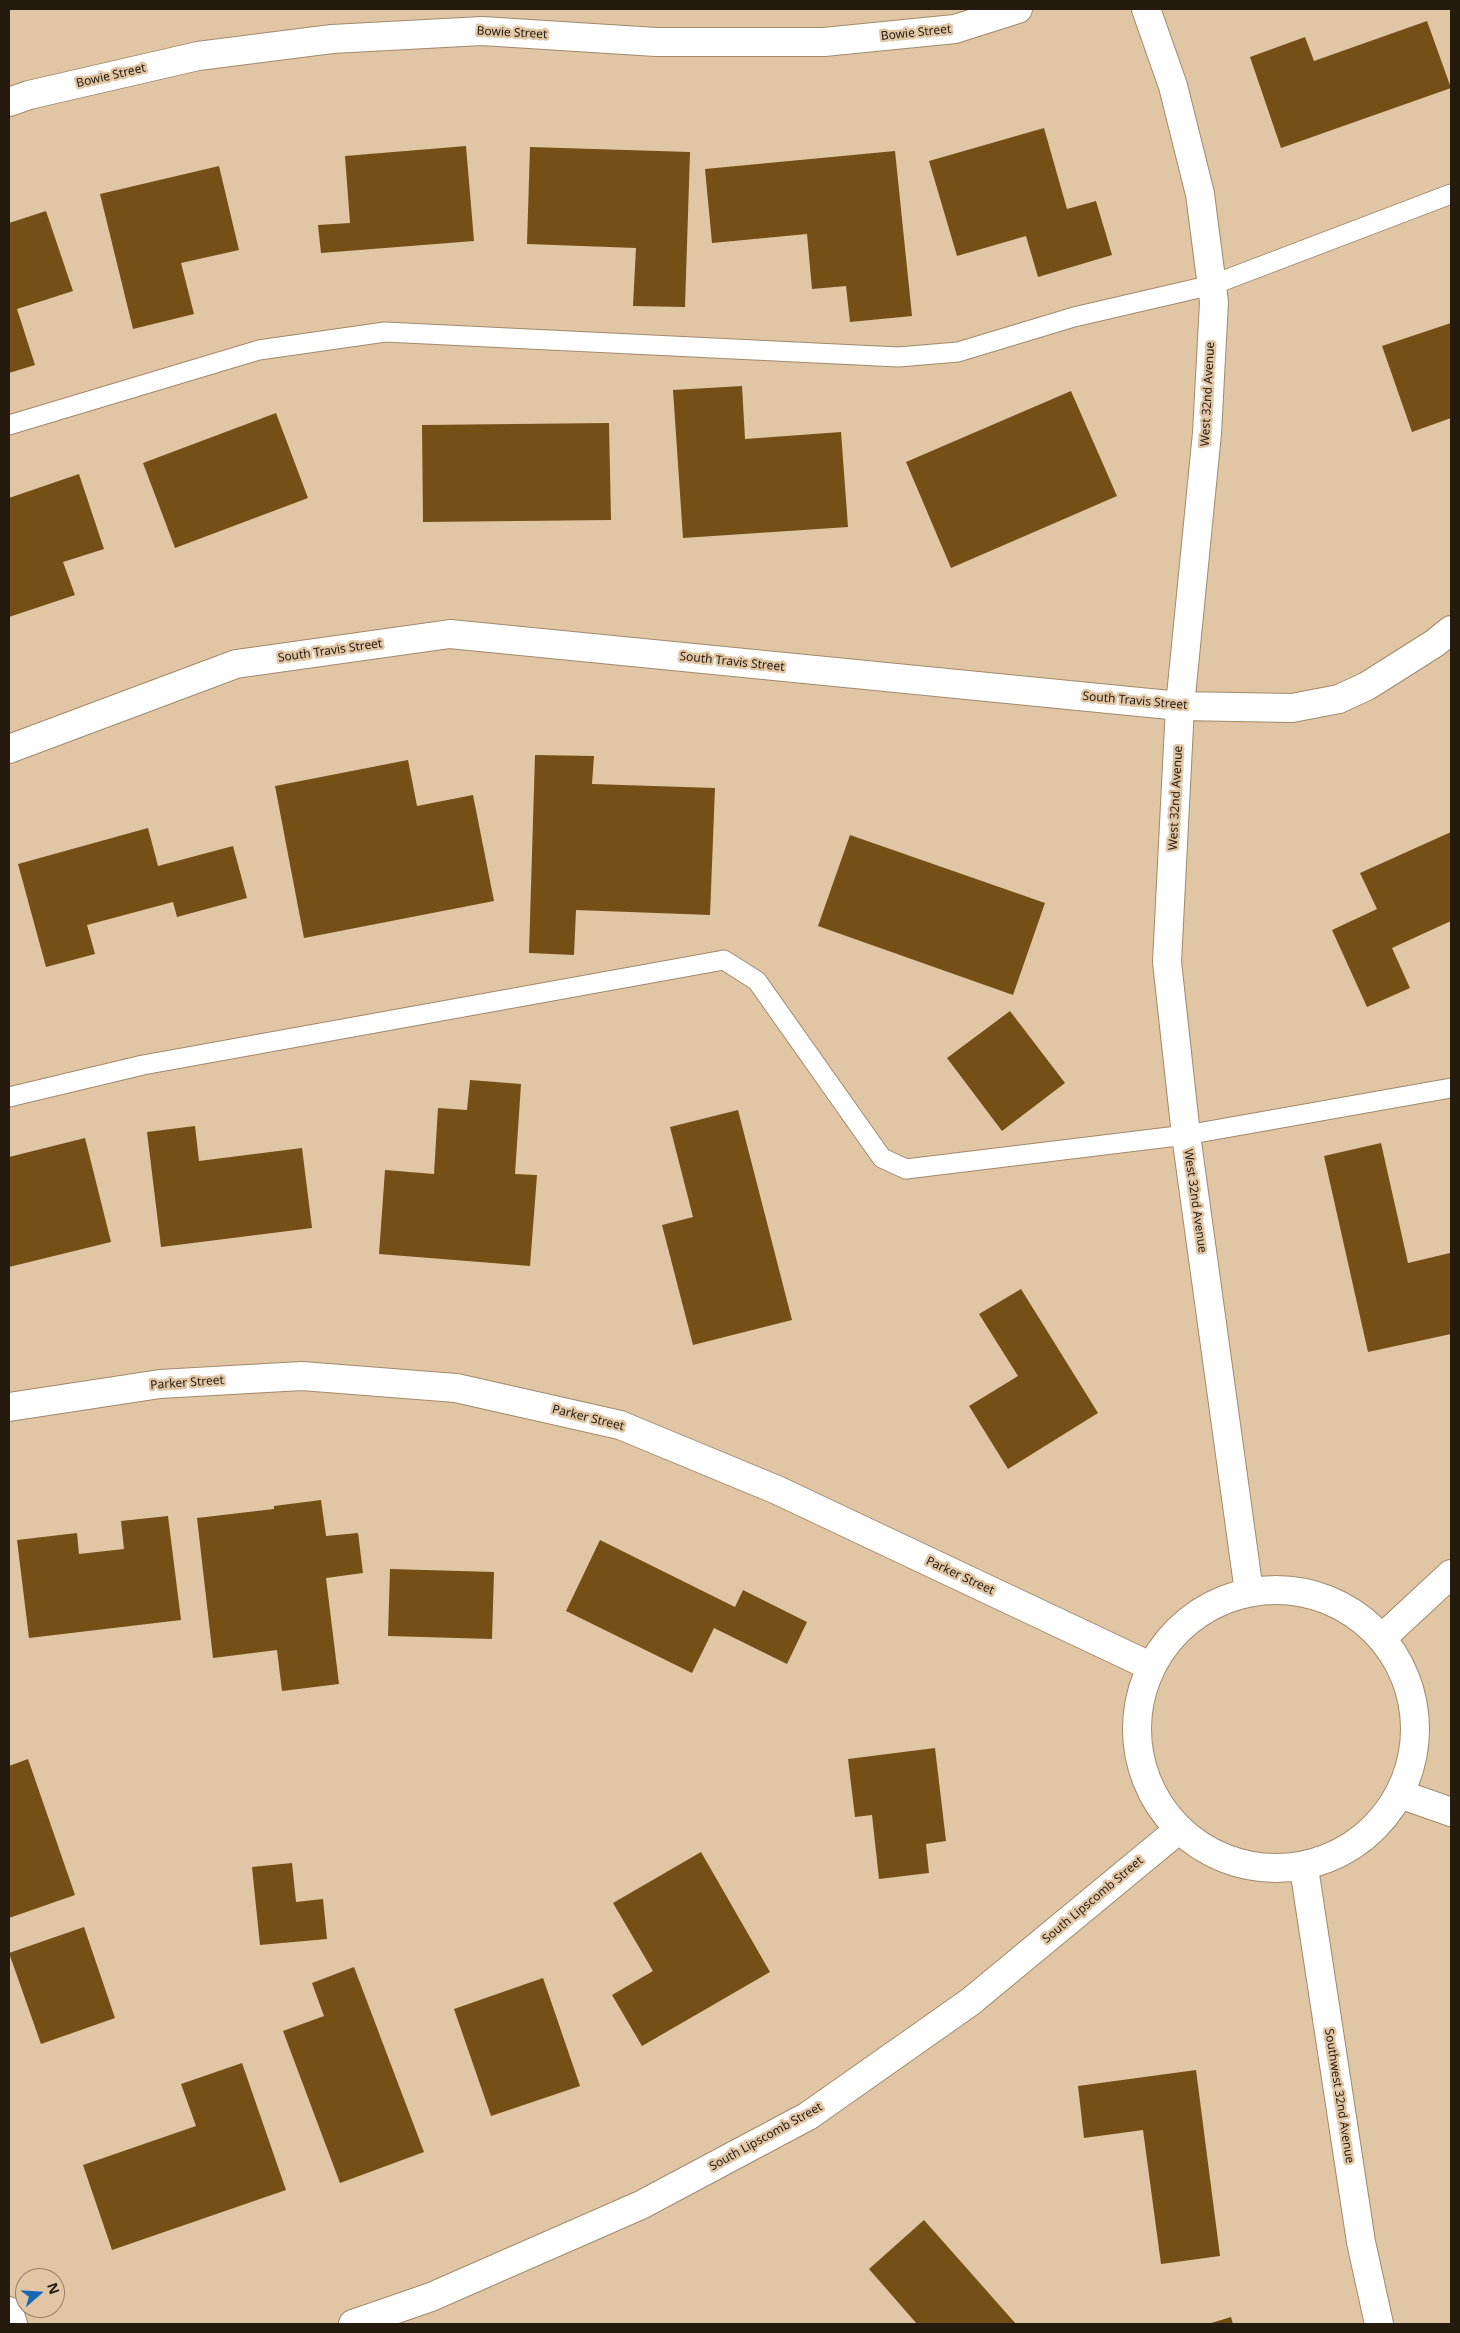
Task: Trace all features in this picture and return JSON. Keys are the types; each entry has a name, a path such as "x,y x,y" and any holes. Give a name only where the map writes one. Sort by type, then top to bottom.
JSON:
{"street":[{"name":"Bowie Street","path":"9,102 29,95 198,56 332,39 482,31 656,42 824,42 955,29 1018,9"},
{"name":"West 32nd Avenue","path":"1146,9 1173,86 1200,194 1214,302 1207,433 1180,706 1167,962 1186,1135 1249,1592"},
{"name":"South Travis Street","path":"9,749 236,664 450,634 1180,706 1292,708 1339,699 1367,686 1435,643 1451,630"},
{"name":"Parker Street","path":"9,1408 160,1384 302,1376 466,1390 620,1425 777,1490 1150,1666"},
{"path":"1382,1638 1451,1574"},
{"path":"1286,1590 1322,1597 1355,1614 1382,1638 1400,1666 1412,1697 1416,1730 1412,1763 1400,1794 1376,1828 1343,1853 1304,1868 1238,1865 1177,1831 1152,1797 1138,1754 1137,1709 1150,1666 1168,1639 1191,1617 1218,1601 1249,1592 1286,1590"},
{"path":"1400,1794 1451,1812"},
{"name":"South Lipscomb Street","path":"353,2324 431,2297 641,2205 808,2116 970,2002 1177,1831"},
{"name":"Southwest 32nd Avenue","path":"1304,1868 1361,2242 1379,2324"},
{"path":"9,2311 13,2324"}],"lane":[{"path":"9,425 259,350 385,332 898,357 958,352 1074,317 1212,285 1451,194"},
{"path":"9,1097 152,1063 724,960 757,980 882,1158 906,1169 1186,1135 1451,1088"}],"building":[{"path":"1427,21 1451,88 1281,148 1250,57 1305,37 1314,61"},
{"path":"1044,128 1067,209 1096,201 1112,255 1038,277 1026,236 957,256 929,161"},
{"path":"466,146 474,241 321,253 318,225 350,223 345,156"},
{"path":"530,147 690,152 685,307 633,306 636,248 527,244"},
{"path":"895,151 912,316 850,322 846,286 812,289 807,234 712,243 705,169"},
{"path":"219,166 239,250 181,263 194,314 133,329 100,194"},
{"path":"46,211 73,291 17,309 35,365 9,373 9,223"},
{"path":"1451,323 1451,418 1412,432 1382,346"},
{"path":"742,386 745,439 841,432 848,527 683,538 673,390"},
{"path":"1071,391 1117,496 951,568 906,462"},
{"path":"276,413 308,498 175,548 143,463"},
{"path":"609,423 611,520 423,522 422,425"},
{"path":"79,474 104,549 63,562 75,595 9,617 9,498"},
{"path":"535,755 594,756 592,784 715,788 710,915 576,910 574,955 529,953"},
{"path":"408,760 417,806 473,795 494,901 304,938 275,786"},
{"path":"148,828 158,866 233,846 247,898 177,917 173,902 87,925 95,954 46,967 18,864"},
{"path":"1451,832 1451,921 1392,948 1410,988 1367,1007 1332,930 1377,909 1360,873"},
{"path":"850,835 1045,903 1013,995 818,926"},
{"path":"1010,1011 1065,1083 1002,1131 947,1058"},
{"path":"470,1080 521,1084 515,1174 537,1175 530,1266 379,1254 385,1170 434,1174 438,1108 467,1110"},
{"path":"738,1110 792,1320 693,1345 662,1225 693,1217 670,1127"},
{"path":"195,1126 199,1161 302,1148 312,1228 161,1247 147,1132"},
{"path":"85,1138 111,1242 9,1267 9,1157"},
{"path":"1381,1143 1408,1263 1450,1253 1451,1334 1368,1352 1324,1156"},
{"path":"1021,1289 1098,1413 1008,1469 969,1406 1018,1376 979,1314"},
{"path":"321,1500 326,1536 358,1533 363,1573 326,1578 339,1684 282,1691 277,1650 213,1658 197,1518 274,1509 274,1506"},
{"path":"168,1516 181,1620 29,1638 17,1540 77,1533 79,1554 124,1549 121,1521"},
{"path":"600,1540 735,1607 743,1590 807,1622 787,1664 714,1628 692,1673 566,1611"},
{"path":"390,1569 494,1572 492,1639 388,1636"},
{"path":"935,1748 946,1841 926,1844 929,1873 879,1879 872,1815 855,1817 848,1759"},
{"path":"28,1759 75,1895 9,1918 9,1766"},
{"path":"701,1852 770,1972 642,2046 612,1995 653,1971 613,1903"},
{"path":"292,1863 296,1902 323,1899 327,1939 260,1945 252,1867"},
{"path":"84,1927 115,2018 41,2044 9,1953"},
{"path":"354,1967 424,2152 340,2183 283,2031 324,2016 312,1983"},
{"path":"543,1978 580,2086 491,2116 454,2009"},
{"path":"242,2063 286,2190 112,2250 83,2165 196,2126 181,2084"},
{"path":"1196,2070 1220,2256 1161,2264 1143,2130 1084,2138 1078,2086"},
{"path":"924,2220 1016,2324 917,2324 869,2269"},
{"path":"1231,2317 1233,2324 1208,2324"}]}
